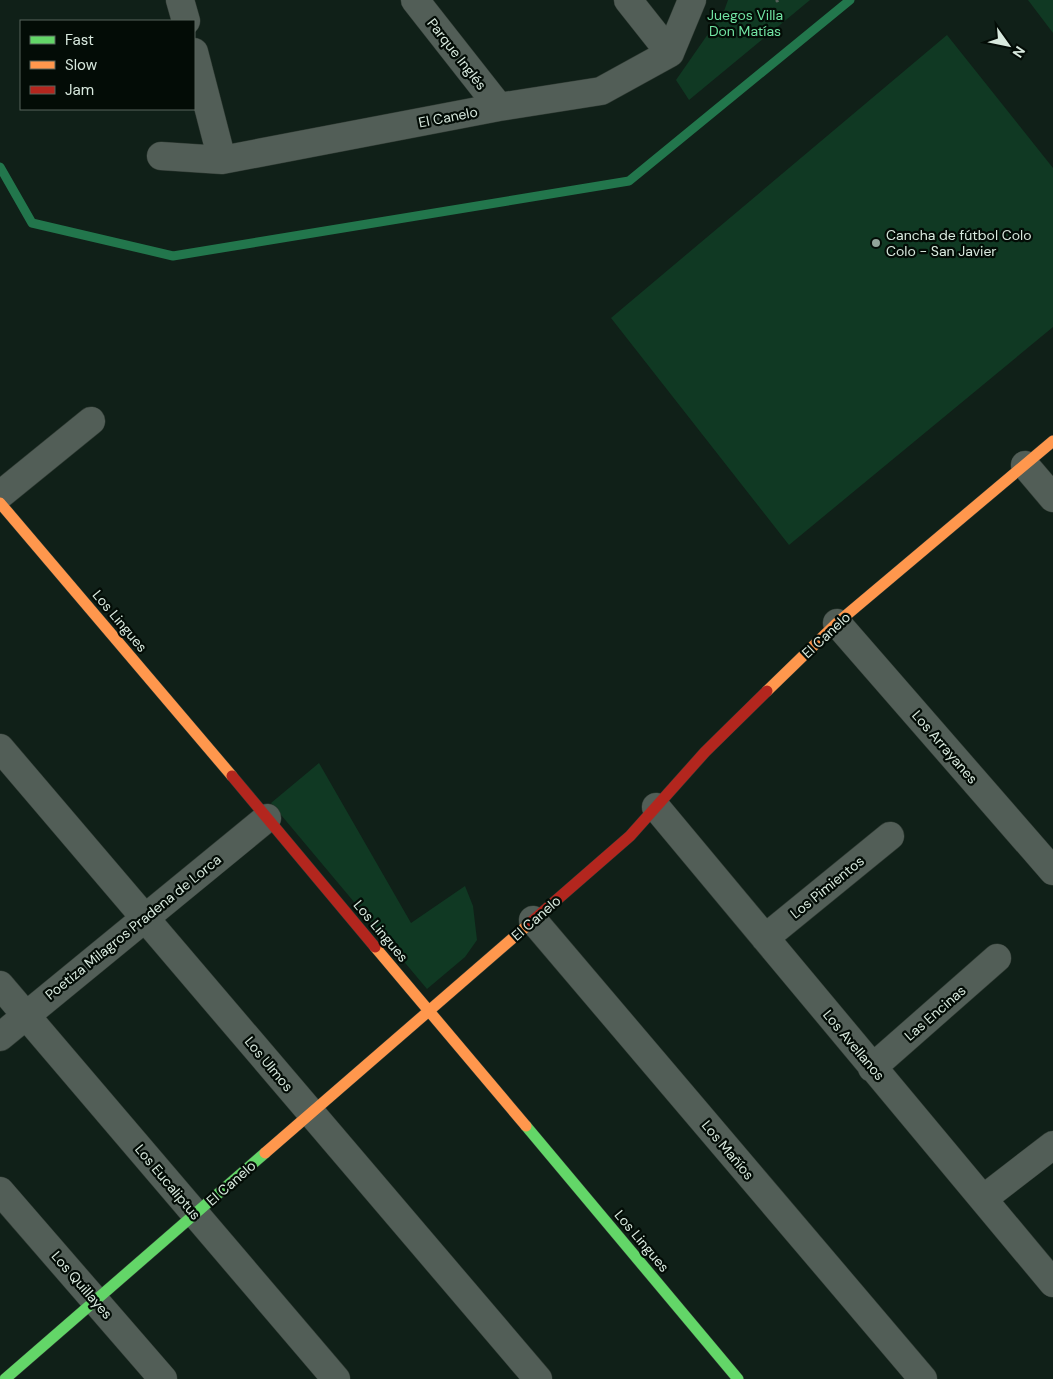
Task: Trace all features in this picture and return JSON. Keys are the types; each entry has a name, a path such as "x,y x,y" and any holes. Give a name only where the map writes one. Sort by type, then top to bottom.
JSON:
{"street":[{"path":"180,0 186,20"},
{"name":"Parque Inglés","path":"415,0 499,107"},
{"path":"628,0 670,53 692,0"},
{"name":"El Canelo","path":"161,156 222,160 499,107 601,91 670,53"},
{"path":"195,56 222,160"},
{"path":"0,495 91,421"},
{"name":"El Canelo","path":"5,1379 630,836 705,752 837,623 1053,441"},
{"path":"1025,465 1053,498"},
{"name":"Los Lingues","path":"0,503 738,1379"},
{"name":"Los Arrayanes","path":"837,623 1053,871"},
{"name":"Los Ulmos","path":"0,748 538,1379"},
{"name":"Los Avellanos","path":"656,807 1053,1283"},
{"name":"Poetiza Milagros Pradena de Lorca","path":"0,1037 267,818"},
{"name":"Los Pimientos","path":"765,938 890,836"},
{"name":"Los Mañíos","path":"533,920 923,1379"},
{"name":"Las Encinas","path":"872,1068 998,958"},
{"name":"Los Eucaliptus","path":"0,985 336,1379"},
{"path":"983,1199 1053,1145"},
{"name":"Los Quillayes","path":"0,1191 164,1379"}],"green space":[{"name":"Juegos Villa Don Matías","path":"728,0 810,0 689,100 676,80 724,11"},
{"path":"1028,0 1053,0 1053,33"},
{"name":"Cancha de fútbol Colo Colo - San Javier","path":"947,35 1053,168 1053,327 789,545 611,318"},
{"path":"319,763 411,923 465,886 473,906 477,940 465,957 427,989 271,803"}],"waterway":[{"path":"0,167 32,223 173,256 629,181 850,0"}],"traffic: fast":[{"path":"526,1126 738,1379"},
{"path":"5,1379 265,1153"}],"traffic: slow":[{"path":"767,691 837,623 1053,441"},
{"path":"0,503 232,776"},
{"path":"265,1153 529,924"},
{"path":"375,947 526,1126"}],"traffic: jam":[{"path":"529,924 630,836 705,752 767,691"},
{"path":"232,776 375,947"}],"place":[{"name":"Cancha de fútbol Colo Colo - San Javier","path":"876,243"}]}
